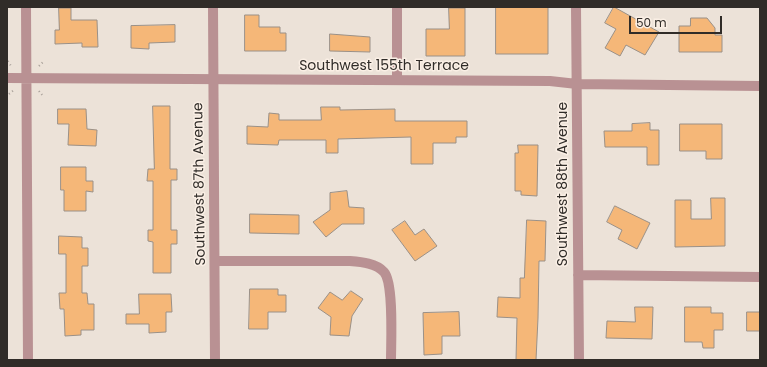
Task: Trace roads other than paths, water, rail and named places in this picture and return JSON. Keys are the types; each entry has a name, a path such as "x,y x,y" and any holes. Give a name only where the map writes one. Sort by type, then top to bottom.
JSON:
{"street":[{"path":"26,7 28,360"},
{"name":"Southwest 87th Avenue","path":"213,7 215,360"},
{"path":"397,7 397,80"},
{"name":"Southwest 88th Avenue","path":"576,7 579,360"},
{"name":"Southwest 155th Terrace","path":"7,78 550,81 577,84 760,86"},
{"path":"214,261 349,261 369,264 377,267 387,276 390,290 391,360"},
{"path":"578,275 760,277"}]}
